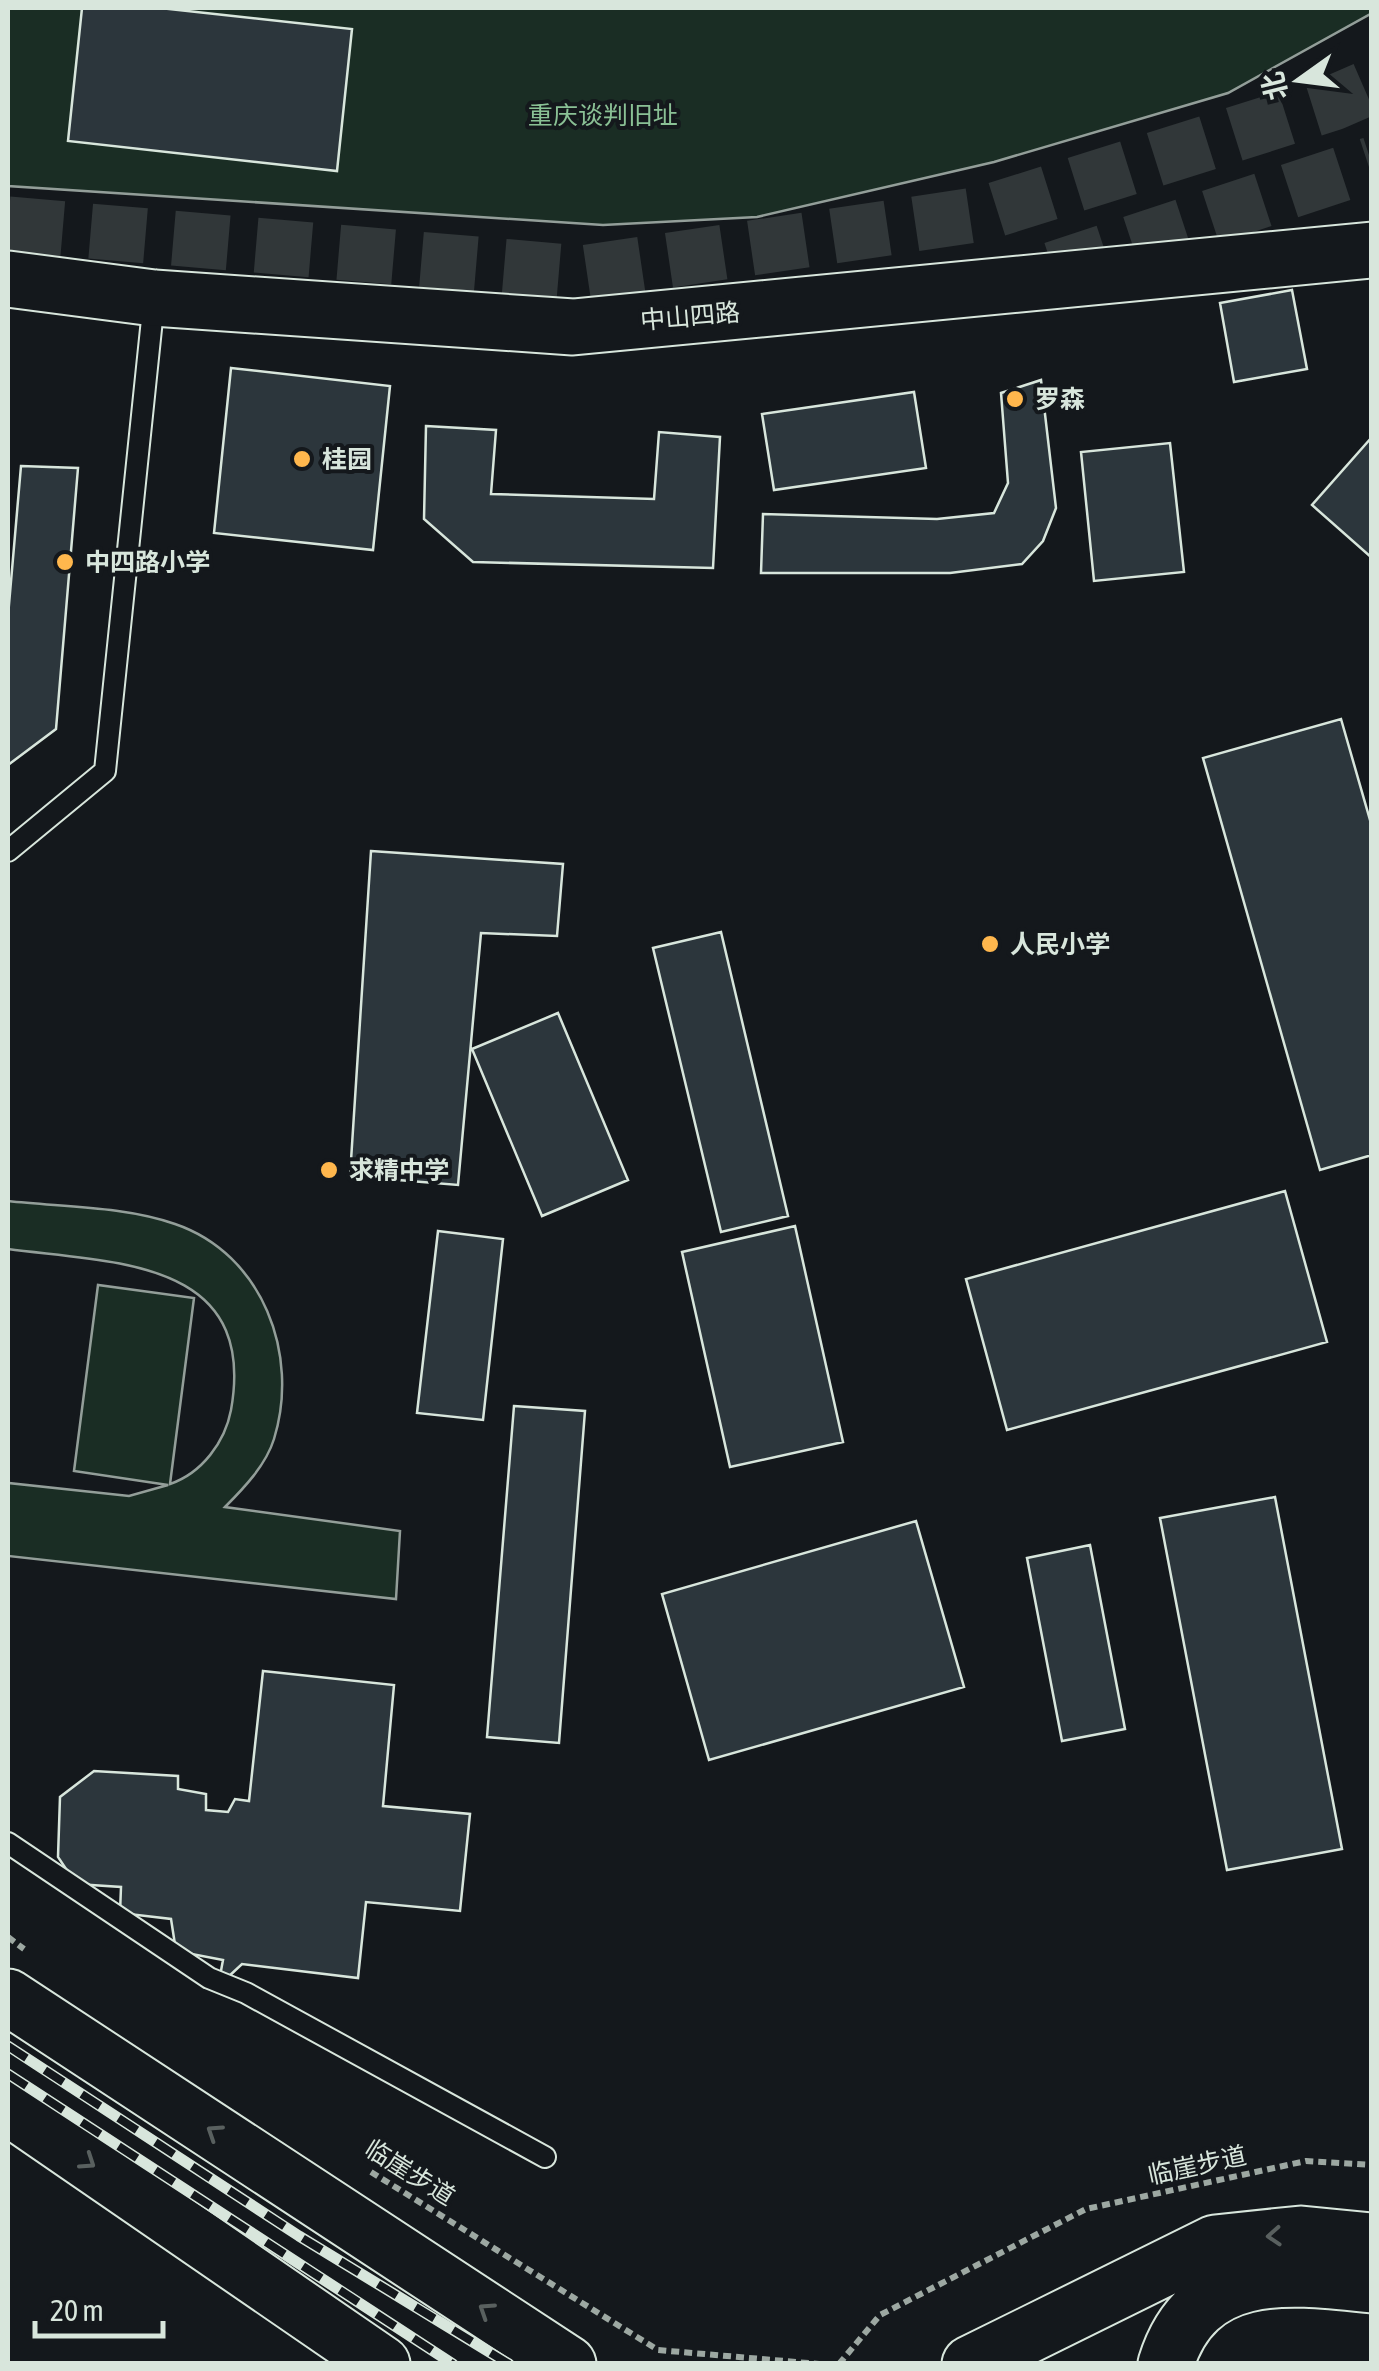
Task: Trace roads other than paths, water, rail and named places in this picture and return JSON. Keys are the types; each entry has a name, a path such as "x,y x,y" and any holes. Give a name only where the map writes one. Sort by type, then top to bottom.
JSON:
{"main road":[{"name":"中山四路","path":"8,279 154,298 574,326 1372,250"},
{"path":"22,1978 568,2364"},
{"path":"8,2107 382,2364"},
{"path":"970,2364 1215,2243 1301,2234 1372,2241"},
{"path":"1166,2364 1173,2343 1192,2314 1215,2294 1272,2279 1372,2285"}],"lane":[{"path":"8,851 105,772 154,298"},
{"path":"8,1843 210,1978 545,2157"}],"tunnel":[{"path":"8,224 582,273 982,214 1333,103 1372,86"},
{"path":"1053,269 1372,164"}],"railway":[{"path":"8,2046 299,2236 509,2364"},
{"path":"8,2074 453,2364"}],"place":[{"name":"罗森","path":"1015,399"},
{"name":"桂园","path":"302,459"},
{"name":"中四路小学","path":"65,562"},
{"name":"人民小学","path":"990,944"},
{"name":"求精中学","path":"329,1170"}],"park label":[{"name":"重庆谈判旧址","path":"603,115"}]}
